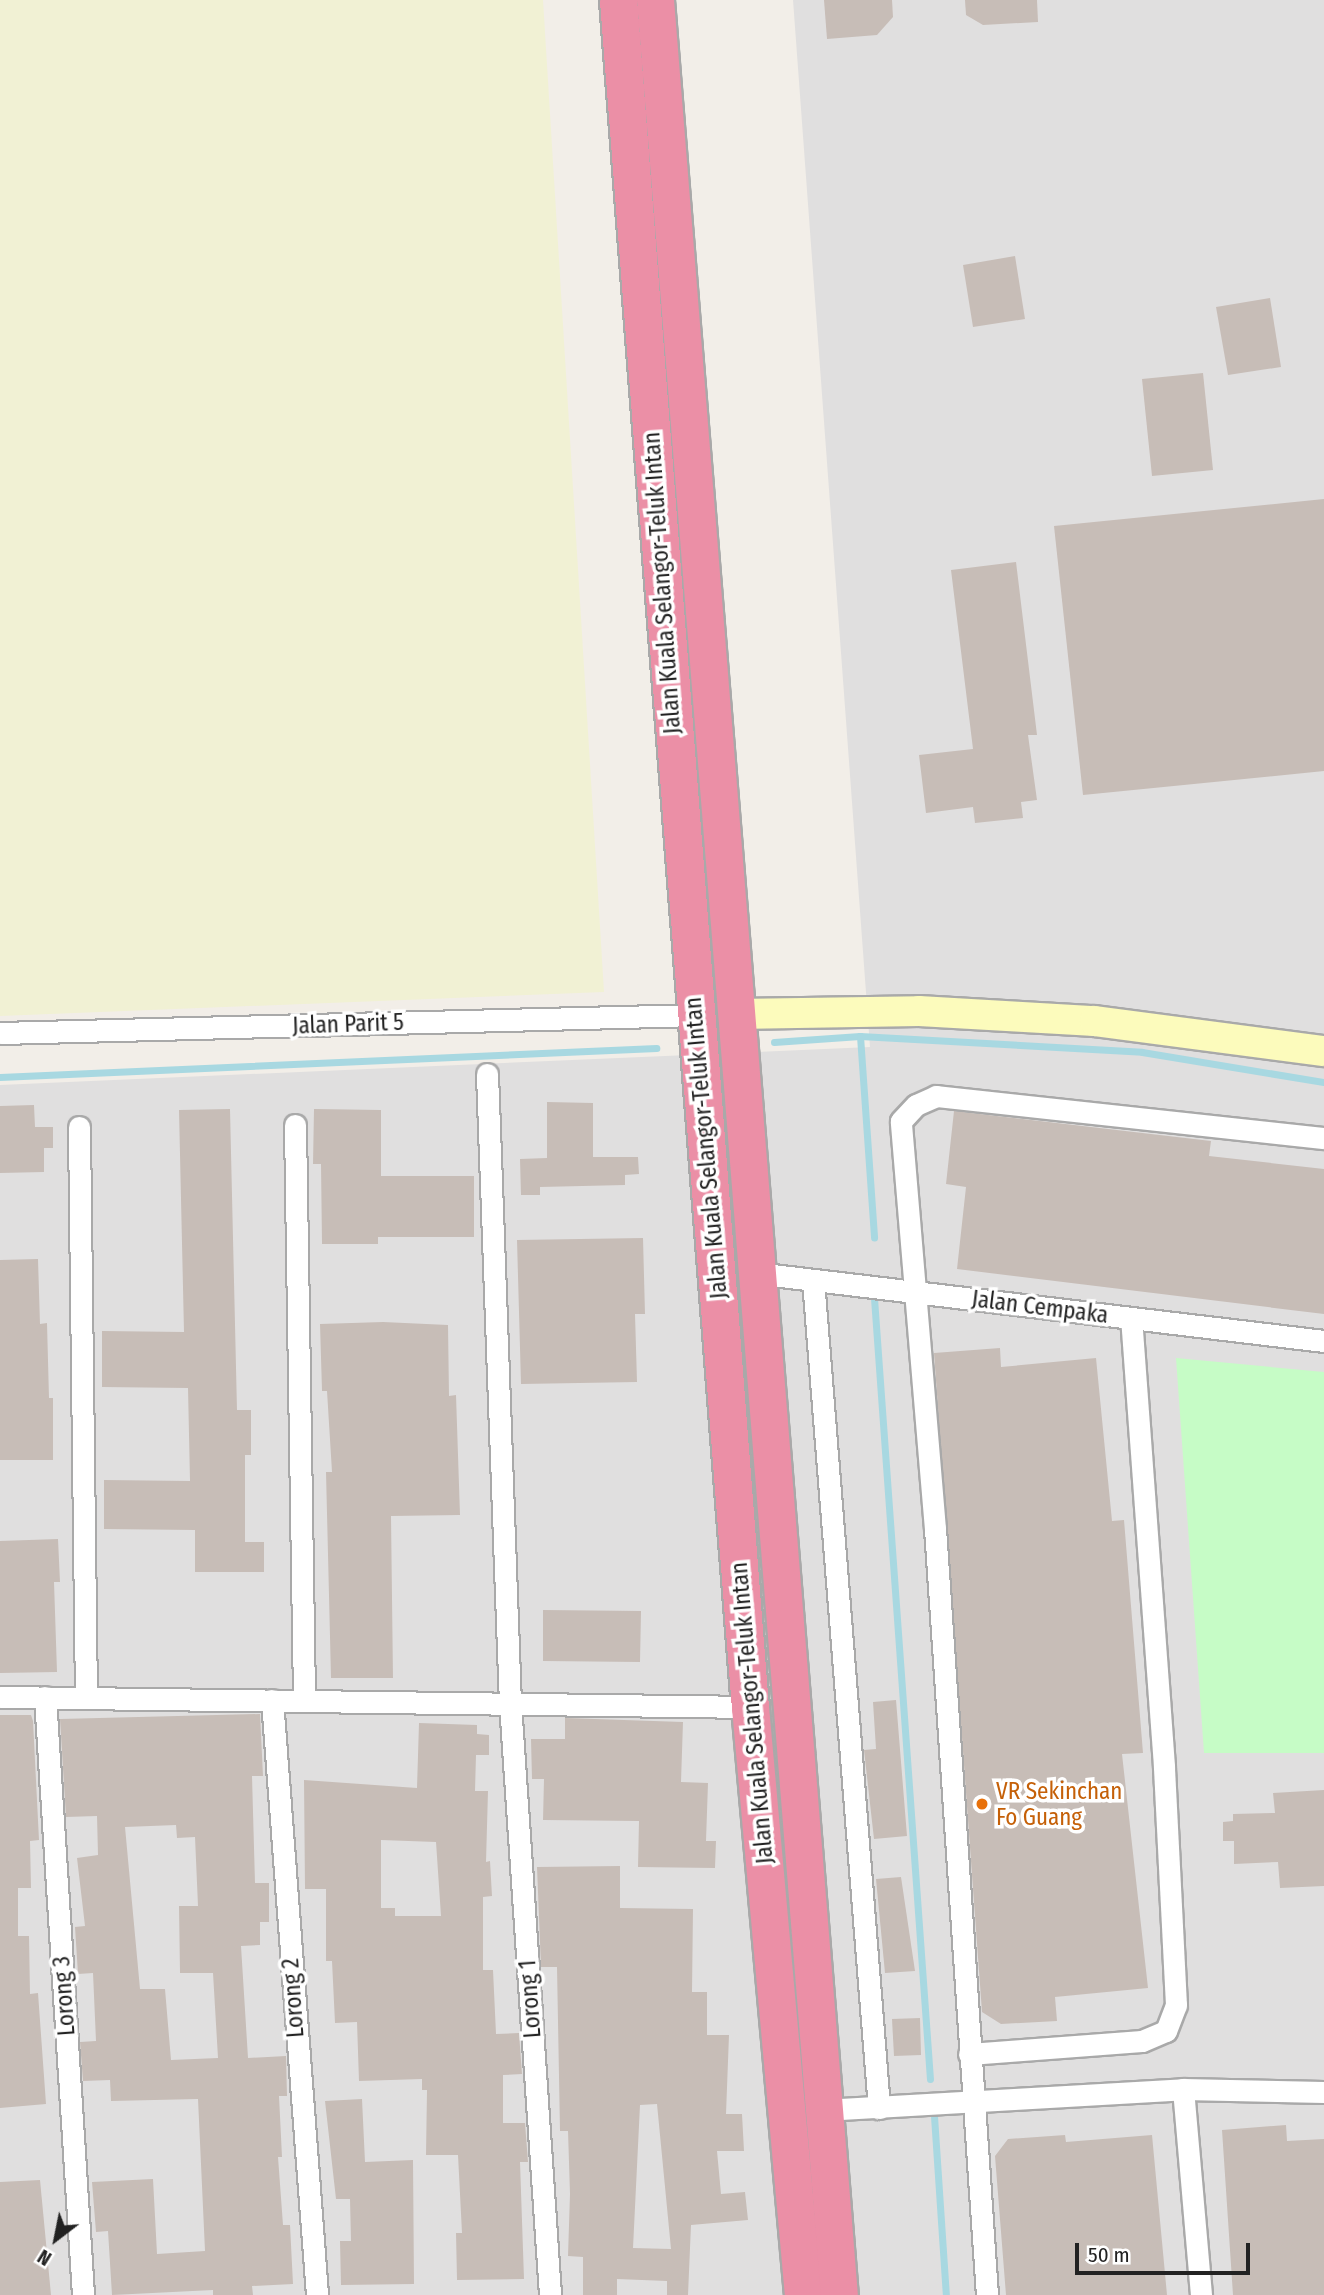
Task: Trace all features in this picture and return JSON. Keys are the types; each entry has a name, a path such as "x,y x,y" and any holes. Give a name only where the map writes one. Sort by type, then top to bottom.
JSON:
{"highway":[{"name":"Jalan Kuala Selangor-Teluk Intan","path":"618,0 750,1707 803,2295"},
{"name":"Jalan Kuala Selangor-Teluk Intan","path":"655,0 839,2295"}],"street":[{"path":"736,1014 919,1011 1095,1021 1324,1051"},
{"name":"Jalan Parit 5","path":"0,1033 695,1015"},
{"name":"Lorong 1","path":"487,1074 510,1703 550,2295"},
{"path":"987,2295 916,1292 901,1121 916,1105 936,1096 1324,1139"},
{"path":"295,1125 304,1701"},
{"path":"79,1127 86,1698"},
{"name":"Jalan Cempaka","path":"756,1273 1324,1341"},
{"path":"813,1280 879,2108"},
{"path":"969,2054 1143,2041 1166,2031 1176,2005 1164,1766 1131,1318"},
{"path":"0,1697 750,1707"},
{"name":"Lorong 3","path":"45,1698 83,2295"},
{"name":"Lorong 2","path":"272,1700 317,2295"},
{"path":"823,2110 1183,2090 1324,2092"},
{"path":"1183,2090 1201,2295"}],"shaded area":[{"path":"793,0 1324,0 1324,2295 0,2295 0,1085 870,1047"}],"green space":[{"path":"0,0 543,0 604,992 0,1016"},
{"path":"1176,1358 1324,1372 1324,1753 1204,1753"}],"building":[{"path":"824,0 892,0 893,17 877,35 827,39"},
{"path":"965,0 1037,0 1038,22 983,25 966,15"},
{"path":"1015,256 1025,319 973,327 963,265"},
{"path":"1270,298 1281,367 1228,375 1216,307"},
{"path":"1203,373 1213,470 1152,476 1142,379"},
{"path":"1324,499 1324,771 1083,795 1054,526"},
{"path":"1016,562 1037,735 1028,735 1037,800 1021,802 1023,818 975,823 973,807 926,813 919,755 973,749 951,570"},
{"path":"547,1102 593,1103 593,1157 638,1157 639,1174 625,1175 625,1185 540,1187 540,1195 521,1195 520,1159 547,1158"},
{"path":"34,1105 35,1127 53,1127 53,1148 44,1148 44,1172 0,1173 0,1106"},
{"path":"230,1109 237,1410 251,1410 251,1455 245,1455 245,1542 264,1542 264,1572 195,1572 195,1530 104,1529 104,1480 190,1481 188,1388 102,1387 102,1331 184,1332 179,1110"},
{"path":"314,1109 381,1110 381,1176 474,1176 474,1237 378,1237 378,1244 322,1244 321,1164 313,1164"},
{"path":"954,1111 1211,1141 1209,1156 1324,1169 1324,1314 957,1269 966,1187 946,1184"},
{"path":"643,1238 645,1314 635,1314 637,1382 521,1384 517,1240"},
{"path":"38,1259 40,1324 47,1323 49,1398 53,1398 53,1460 0,1460 0,1260"},
{"path":"383,1322 448,1325 449,1396 456,1395 460,1515 391,1516 393,1678 331,1678 326,1472 332,1472 327,1391 322,1391 320,1324"},
{"path":"1000,1348 1001,1367 1096,1358 1112,1521 1124,1520 1143,1753 1122,1754 1148,1988 1055,1997 1057,2021 1001,2024 982,2012 934,1353"},
{"path":"58,1539 60,1582 54,1582 57,1672 0,1673 0,1541"},
{"path":"543,1610 641,1611 640,1662 543,1661"},
{"path":"896,1700 907,1836 874,1839 864,1750 876,1749 873,1702"},
{"path":"260,1714 263,1776 252,1776 255,1883 269,1883 269,1922 260,1922 260,1945 241,1946 248,2058 286,2056 287,2096 279,2096 282,2157 278,2157 283,2225 290,2225 293,2284 252,2286 253,2295 213,2295 213,2290 112,2295 108,2231 96,2232 92,2182 153,2179 157,2254 205,2251 198,2099 111,2101 110,2080 83,2081 80,2042 96,2041 93,1973 78,1974 75,1927 85,1926 77,1858 98,1855 97,1816 66,1817 60,1719","holes":["176,1825 177,1838 195,1837 198,1906 179,1906 180,1973 213,1973 218,2058 171,2060 165,1989 140,1989 125,1827"]},
{"path":"0,1715 31,1715 33,1721 39,1840 30,1841 31,1888 18,1888 18,1936 29,1936 30,1994 38,1993 46,2104 0,2108"},
{"path":"565,1718 683,1722 681,1782 708,1783 706,1841 716,1841 715,1868 638,1867 639,1821 543,1820 544,1779 532,1779 531,1739 565,1739"},
{"path":"419,1723 477,1725 477,1734 489,1735 489,1755 476,1755 475,1791 488,1791 486,1862 490,1861 492,1896 483,1897 483,1970 493,1970 496,2034 519,2033 522,2074 503,2075 503,2123 525,2123 528,2162 520,2162 524,2279 457,2280 456,2233 462,2233 458,2155 426,2155 427,2090 422,2090 422,2079 359,2081 357,2022 335,2023 332,1961 326,1961 326,1889 305,1889 304,1780 417,1788","holes":["381,1840 436,1842 441,1916 395,1916 395,1908 381,1908"]},
{"path":"1324,1790 1324,1886 1280,1888 1278,1862 1234,1864 1234,1841 1223,1841 1223,1822 1233,1821 1233,1814 1275,1813 1273,1793"},
{"path":"620,1866 620,1908 693,1909 692,1992 707,1992 707,2035 729,2035 726,2114 742,2114 744,2151 717,2151 721,2194 745,2192 748,2220 691,2225 688,2295 667,2295 667,2281 617,2279 617,2295 583,2295 583,2257 568,2256 568,2131 560,2131 557,1967 541,1967 537,1867","holes":["657,2104 671,2249 633,2248 640,2105"]},
{"path":"901,1877 915,1971 885,1973 876,1879"},
{"path":"920,2018 921,2055 894,2056 892,2019"},
{"path":"362,2099 365,2162 413,2160 414,2284 341,2285 340,2241 351,2241 350,2199 336,2199 325,2101"},
{"path":"1286,2125 1287,2141 1324,2139 1324,2295 1233,2295 1222,2130"},
{"path":"1065,2135 1066,2142 1152,2135 1167,2295 1006,2295 995,2156 1008,2139"},
{"path":"40,2180 51,2295 0,2295 0,2182"}],"waterway":[{"path":"860,1036 874,1238"},
{"path":"774,1042 860,1036 1142,1052 1324,1082"},
{"path":"0,1077 656,1048"},
{"path":"874,1298 930,2079"},
{"path":"934,2116 946,2295"}],"place":[{"name":"VR Sekinchan Fo Guang","path":"982,1804"}]}
